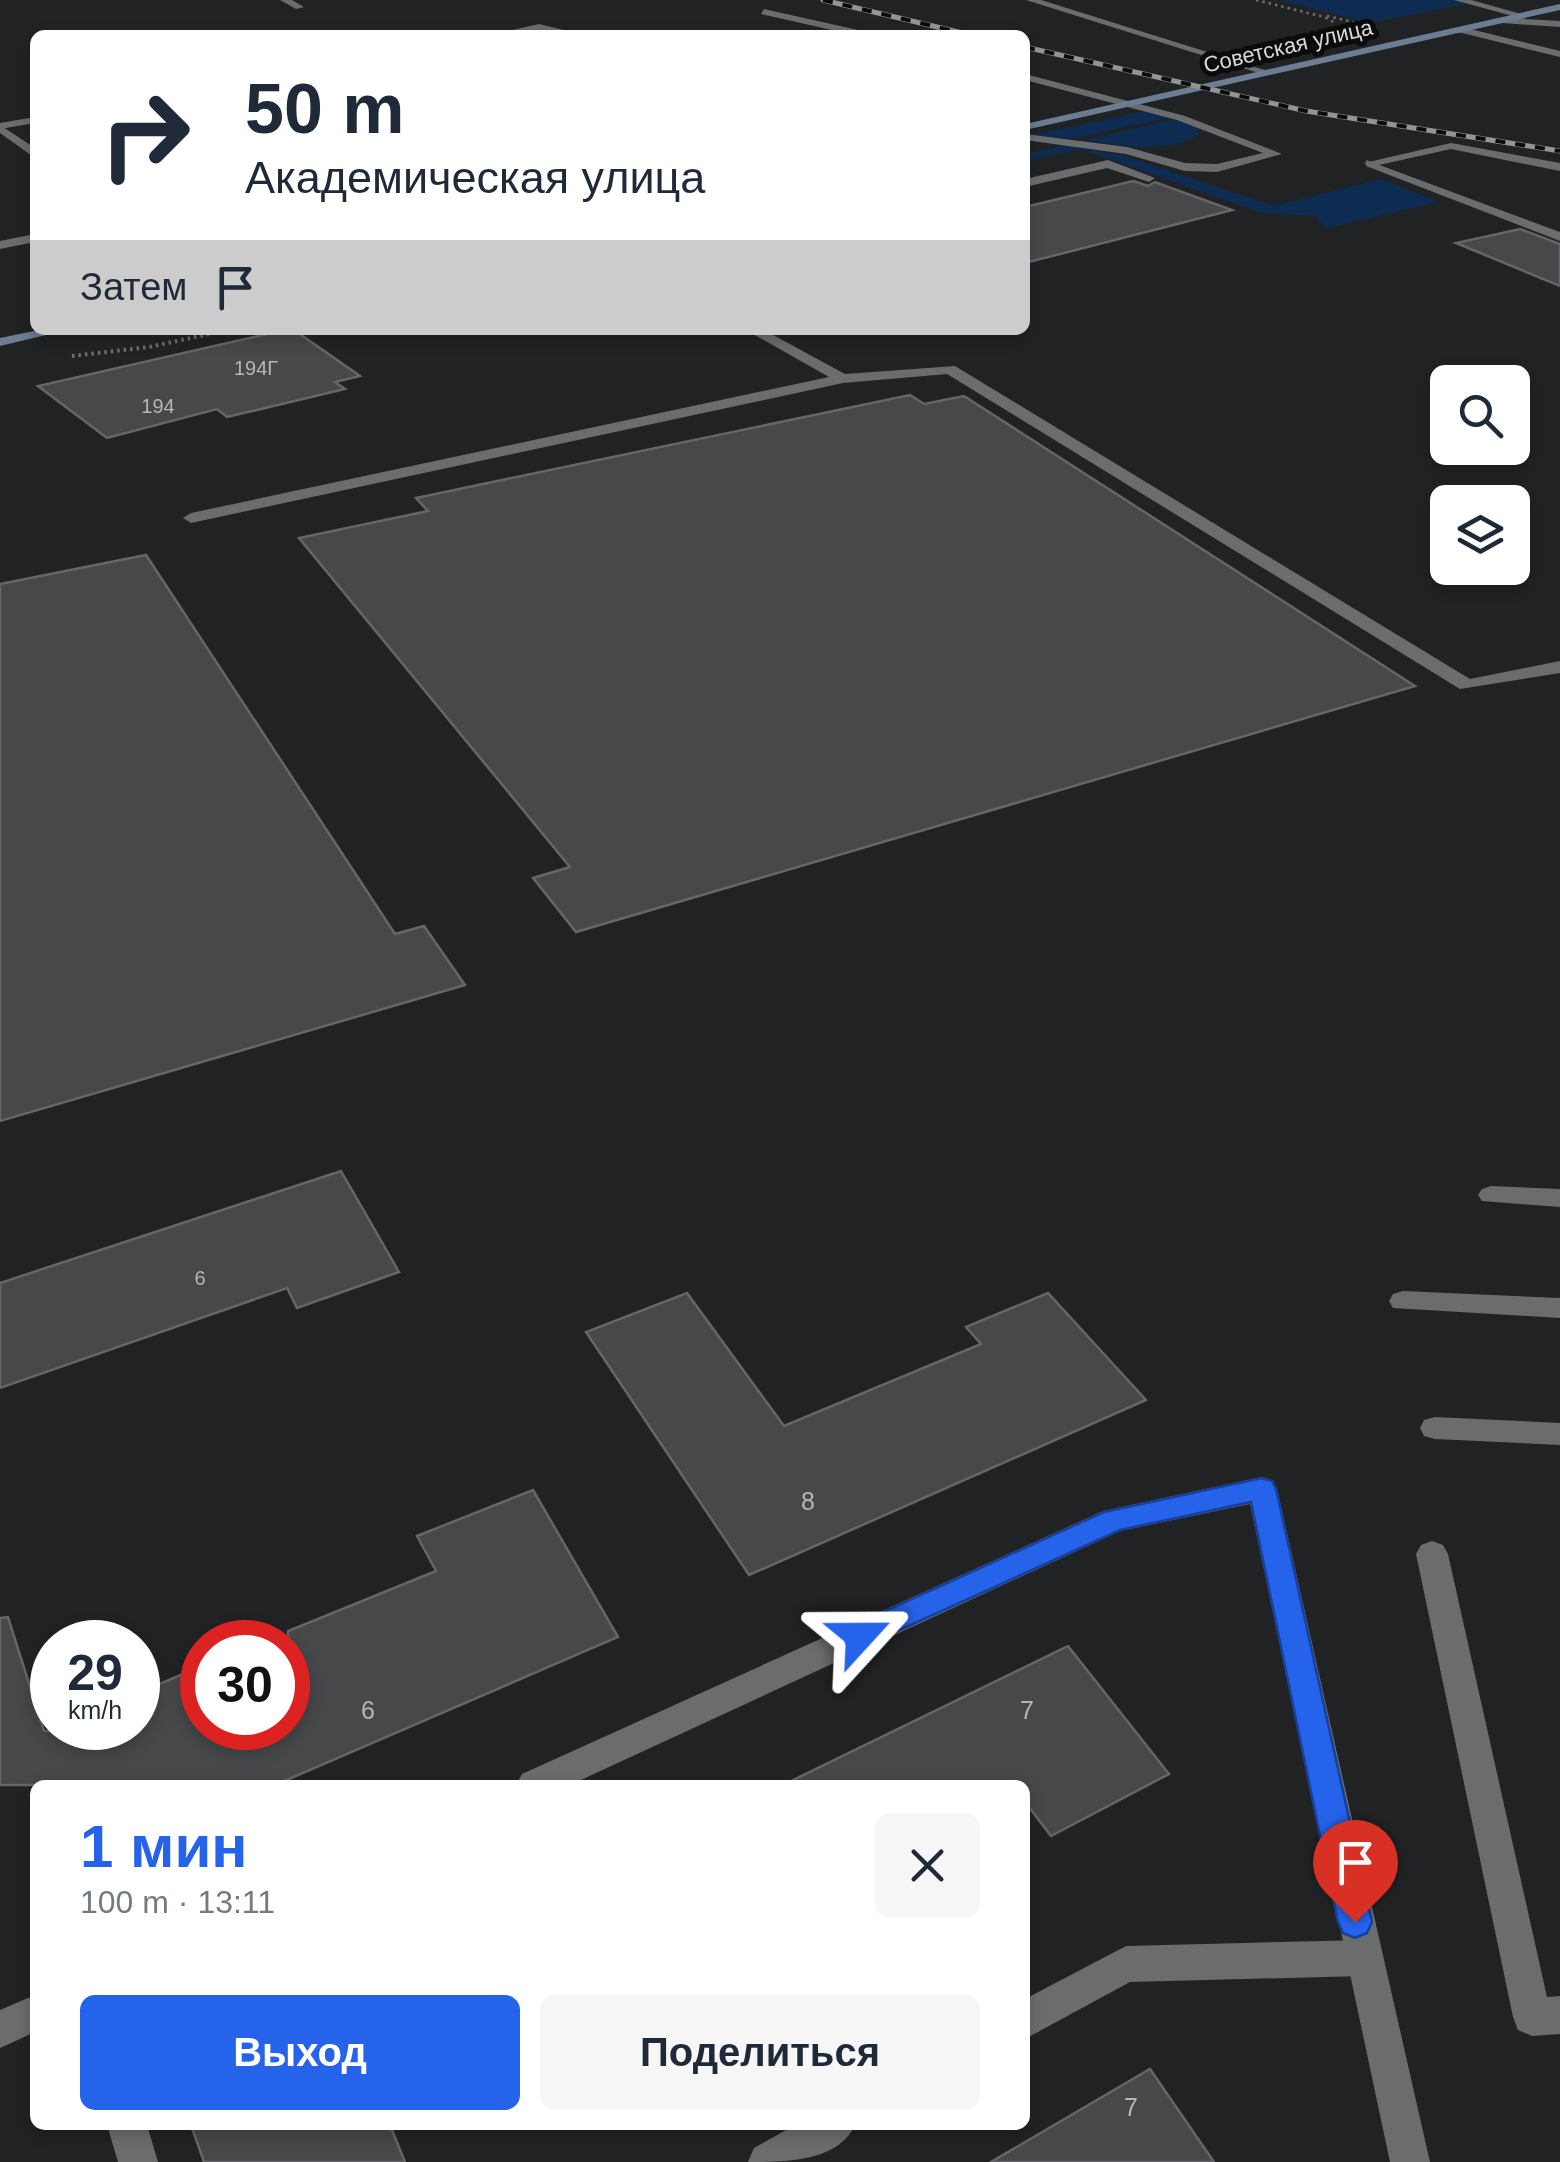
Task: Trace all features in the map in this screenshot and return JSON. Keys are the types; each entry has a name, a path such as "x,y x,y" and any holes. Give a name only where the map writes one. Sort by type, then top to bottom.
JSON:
{"main road":[{"name":"Советская улица","path":"1030,126 1560,8"},
{"path":"0,342 35,335"}],"street":[{"path":"285,0 299,6"},
{"path":"1031,0 1269,73"},
{"path":"1459,0 1524,16"},
{"path":"764,12 845,30"},
{"path":"1500,21 1560,24"},
{"path":"519,30 538,26 557,30"},
{"path":"1462,30 1560,54"},
{"path":"1030,78 1181,118 1276,154 1218,168 1185,167 1127,151 1030,138"},
{"path":"0,128 30,121"},
{"path":"0,128 30,150"},
{"path":"1560,166 1451,146 1370,164 1560,236"},
{"path":"1030,182 1108,164 1149,178"},
{"path":"0,245 30,239"},
{"path":"762,335 843,379"},
{"path":"191,518 843,379 950,369 1188,511 1466,685 1560,667"},
{"path":"1491,1195 1560,1198"},
{"path":"1403,1301 1560,1308"},
{"path":"1435,1428 1560,1434"},
{"path":"545,1780 1114,1520 1262,1489 1410,2162"},
{"path":"1432,1554 1532,2017 1560,2015"},
{"path":"1030,2017 1126,1964 1363,1958"},
{"path":"0,2029 30,2015"},
{"path":"129,2130 138,2162"},
{"path":"768,2162 826,2130"}],"path":[{"path":"1256,0 1358,22"},
{"path":"1311,12 1332,21 1336,28 1332,35"},
{"path":"56,358 150,347 202,335"}],"shaded area":[{"path":"1278,0 1458,0 1469,3 1370,23"},
{"path":"1145,111 1171,117 1072,139 1031,135"},
{"path":"1176,119 1199,128 1198,135 1156,147 1083,140"},
{"path":"1066,145 1125,156 1274,206 1381,179 1439,202 1326,228 1315,216 1259,212 1081,149 1030,160 1030,153"}],"building":[{"path":"1133,181 1148,186 1155,182 1232,210 1030,262 1030,206"},
{"path":"1520,229 1560,244 1560,286 1456,243"},
{"path":"263,335 301,335 360,376 335,382 345,389 227,417 217,409 107,438 38,386"},
{"path":"910,395 924,404 964,396 1415,686 576,932 533,878 570,867 299,538 428,511 416,498"},
{"path":"146,555 395,934 424,926 465,985 0,1121 0,584"},
{"path":"341,1171 399,1272 297,1308 287,1288 0,1388 0,1283"},
{"path":"687,1293 784,1426 981,1344 966,1327 1048,1293 1146,1400 749,1575 586,1332"},
{"path":"533,1490 618,1637 287,1780 30,1780 30,1785 0,1785 0,1618 8,1617 30,1687 30,1750 160,1750 160,1684 180,1675 180,1750 310,1750 310,1622 436,1571 417,1536"},
{"path":"1068,1646 1169,1774 1051,1836 1030,1809 1030,1780 793,1780"},
{"path":"1150,2069 1214,2162 991,2162"},
{"path":"193,2130 392,2130 405,2162 204,2162"}],"railway":[{"path":"823,0 950,30"},
{"path":"1030,48 1306,111 1560,151"}],"route":[{"path":"860,1636 1114,1520 1262,1489 1355,1922"}]}
